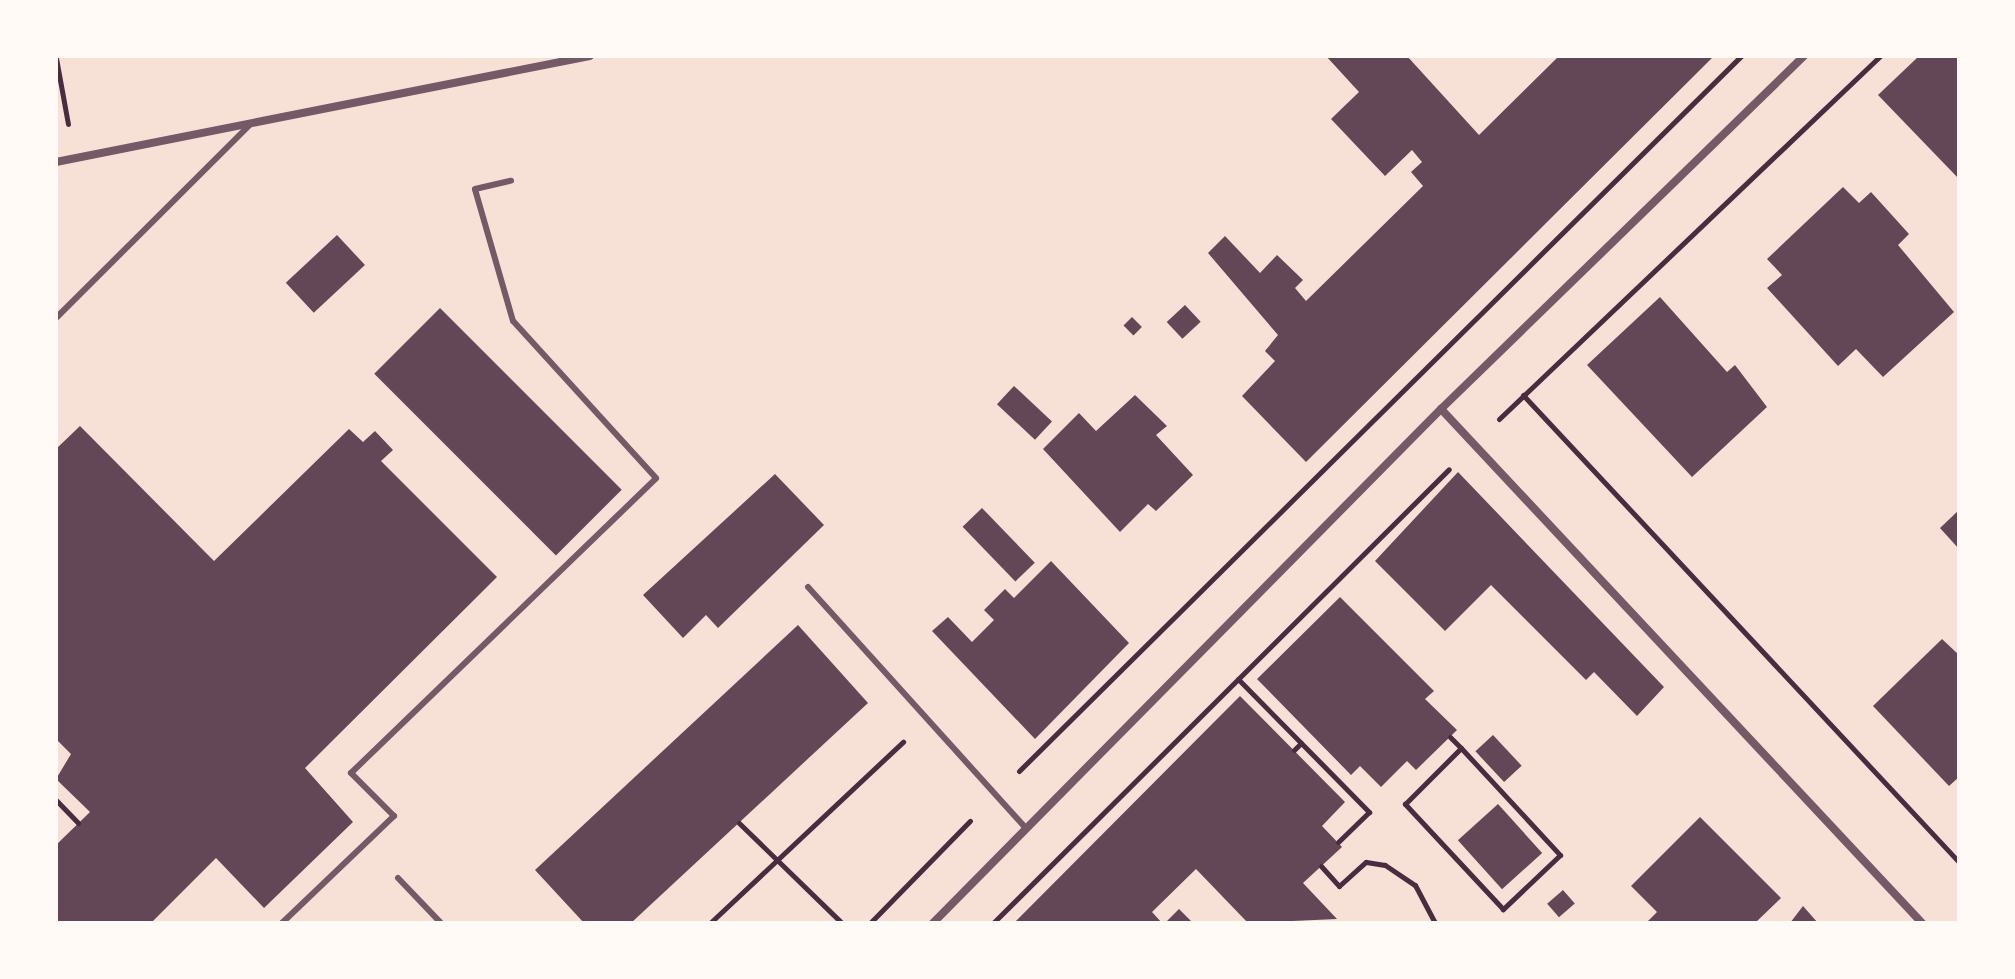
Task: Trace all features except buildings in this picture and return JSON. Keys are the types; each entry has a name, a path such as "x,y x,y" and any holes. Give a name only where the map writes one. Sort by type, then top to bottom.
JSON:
{"street":[{"path":"56,162 257,118 590,56"},
{"path":"933,923 1441,409 1804,56"},
{"path":"1441,409 1922,923"}],"lane":[{"path":"56,318 257,118"},
{"path":"282,923 394,816 351,773 656,478 513,321 475,189 511,181"},
{"path":"808,587 1027,829"},
{"path":"398,878 441,923"}],"path":[{"path":"870,923 1741,56"},
{"path":"993,923 1523,395 1880,56"},
{"path":"56,58 74,158"},
{"path":"1523,395 1959,862"},
{"path":"1238,679 1369,812 1338,842"},
{"path":"710,923 927,719"},
{"path":"1450,737 1461,748 1560,855 1503,909 1405,804 1461,748"},
{"path":"1294,750 1301,743"},
{"path":"56,800 78,823"},
{"path":"739,823 842,923"},
{"path":"1321,866 1339,886 1366,862 1385,865 1415,885 1435,923"}]}
